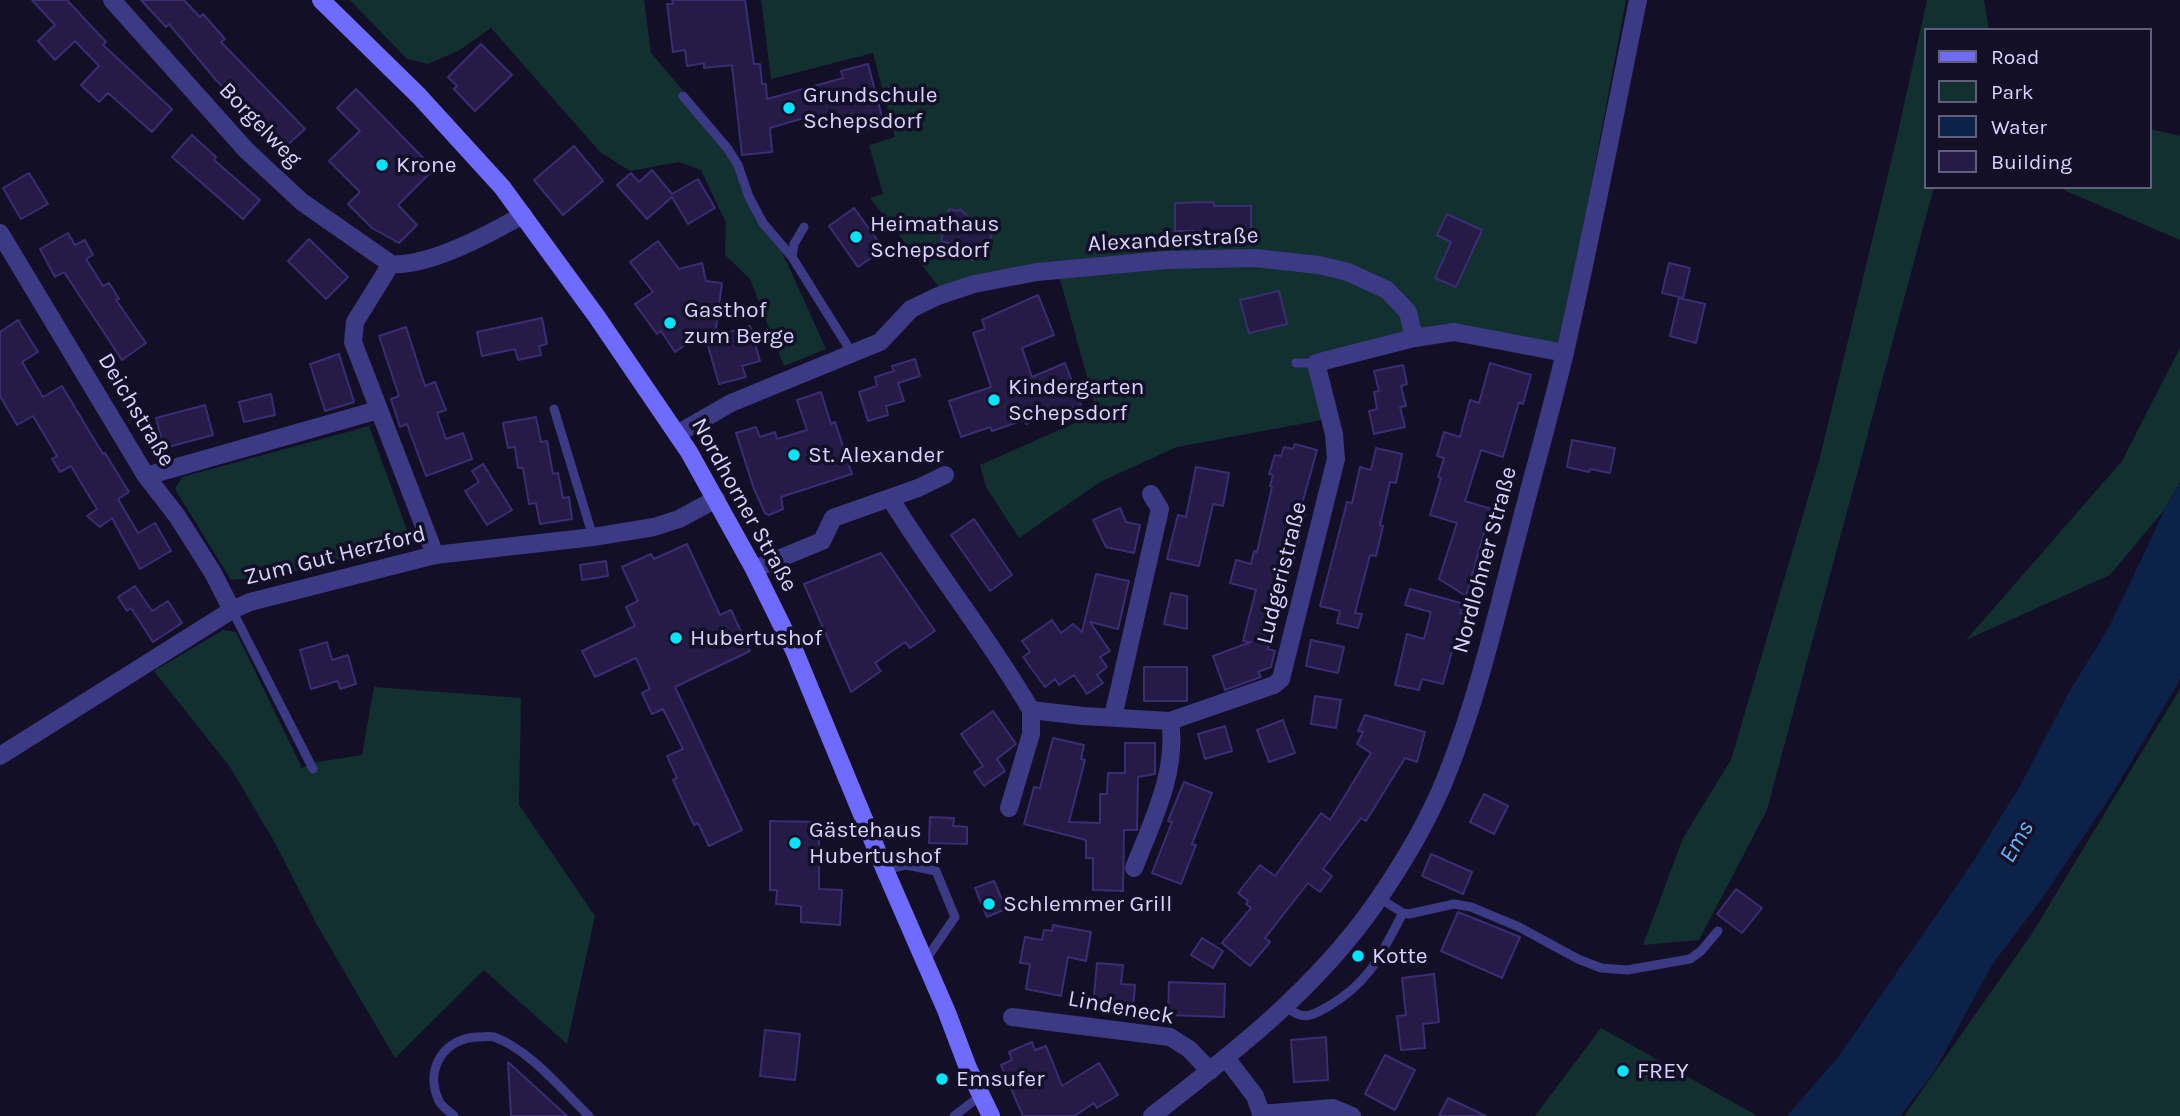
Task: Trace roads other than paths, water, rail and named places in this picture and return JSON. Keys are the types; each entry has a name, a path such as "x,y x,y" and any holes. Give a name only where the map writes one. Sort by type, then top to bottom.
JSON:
{"main road":[{"name":"Nordhorner Straße","path":"321,0 419,96 502,187 637,372 716,499 794,650 990,1116"}],"street":[{"name":"Borgelweg","path":"112,0 246,149 302,202 391,264"},
{"name":"Nordlohner Straße","path":"1152,1116 1226,1058 1285,1006 1345,943 1379,898 1426,820 1452,762 1498,610 1565,353 1638,0"},
{"path":"435,555 353,342 355,322 391,264 406,265 429,259 523,215"},
{"name":"Deichstraße","path":"0,233 146,476 184,527 213,573 232,610"},
{"name":"Alexanderstraße","path":"677,434 731,403 880,342 911,309 938,296 965,287 1037,272 1166,260 1254,258 1319,265 1348,272 1387,290 1408,312 1414,338"},
{"path":"1316,362 1414,338 1454,332 1565,353"},
{"name":"Ludgeristraße","path":"1031,710 1170,721 1275,685 1281,679 1336,459 1335,434 1316,362"},
{"path":"146,476 378,410"},
{"path":"754,569 821,541 833,518 945,475"},
{"path":"1113,718 1160,509 1151,494"},
{"path":"890,498 913,537 986,640 1031,710 1031,734 1009,808"},
{"name":"Zum Gut Herzford","path":"0,756 232,610 250,602 435,555 593,537 654,527 679,519 716,499"},
{"path":"1134,868 1164,792 1173,740 1170,721"},
{"name":"Lindeneck","path":"1013,1017 1170,1037 1189,1049 1210,1070"},
{"path":"1226,1058 1255,1096 1261,1115 1333,1108 1352,1116"}],"lane":[{"path":"683,96 728,149 738,165 749,197 763,223 792,257 852,353"},
{"path":"792,257 794,244 804,227"},
{"path":"1296,363 1316,362"},
{"path":"554,409 593,537"},
{"path":"232,610 313,769"},
{"path":"885,870 906,865 936,871 955,917 925,961"},
{"path":"1379,898 1409,914 1454,904 1471,907 1519,927 1578,959 1601,968 1627,970 1690,958 1701,951 1718,931"},
{"path":"1285,1006 1302,1017 1315,1014 1351,993 1372,971 1403,913"},
{"path":"454,1116 440,1103 433,1083 436,1061 450,1044 466,1037 492,1036 518,1048 589,1116"},
{"path":"954,1116 981,1096"}],"water":[{"name":"Ems","path":"2180,483 2180,678 2112,794 2041,900 1992,965 1934,1072 1900,1116 1787,1116 1839,1056 1975,859 2021,784 2068,694 2110,625"}],"place":[{"name":"Grundschule Schepsdorf","path":"789,108"},
{"name":"Krone","path":"382,165"},
{"name":"Heimathaus Schepsdorf","path":"856,237"},
{"name":"Gasthof zum Berge","path":"670,323"},
{"name":"Kindergarten Schepsdorf","path":"994,400"},
{"name":"St. Alexander","path":"794,455"},
{"name":"Hubertushof","path":"676,638"},
{"name":"Gästehaus Hubertushof","path":"795,843"},
{"name":"Schlemmer Grill","path":"989,904"},
{"name":"Kotte","path":"1358,956"},
{"name":"FREY","path":"1623,1071"},
{"name":"Emsufer","path":"942,1079"}]}
